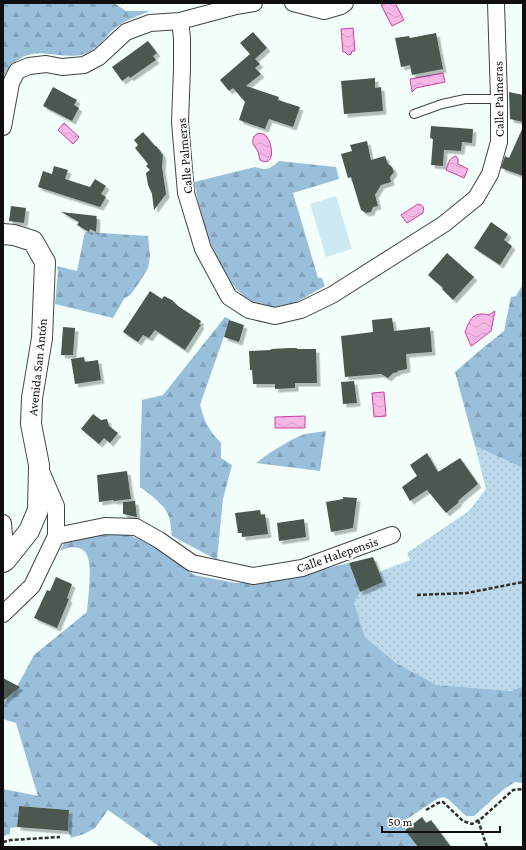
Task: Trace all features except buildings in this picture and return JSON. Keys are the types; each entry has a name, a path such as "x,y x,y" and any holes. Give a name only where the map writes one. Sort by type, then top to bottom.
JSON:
{"street":[{"path":"3,128 11,83 17,71 29,66 46,64 62,67 84,65 99,57 126,32 150,23 180,21 236,6 254,3"},
{"path":"293,3 324,11 341,6 345,3"},
{"name":"Calle Palmeras","path":"180,21 182,38 180,122 186,193 203,249 229,297 249,310 275,316 301,310 332,295 444,224 476,198 490,174 499,142 496,3"},
{"name":"Avenida San Antón","path":"3,234 14,235 33,241 45,262 42,338 32,398 31,424 39,465 38,510 29,531 4,561"},
{"path":"3,614 32,586 56,536 56,506 39,465"},
{"path":"3,523 4,561"},
{"name":"Calle Halepensis","path":"56,536 105,526 136,527 159,540 192,563 252,576 302,568 392,535"}],"lane":[{"path":"414,114 442,104 465,99 499,99"}],"path":[{"path":"417,595 467,593 523,582"},
{"path":"426,810 438,803 443,802 462,821 472,824 513,790 523,789"},
{"path":"478,820 486,847"},
{"path":"3,842 11,840 60,837"}],"shaded area":[{"path":"336,196 352,249 326,257 310,204"},
{"path":"475,446 523,468 523,686 513,691 437,685 396,663 365,637 354,603 360,592 383,582 379,572 410,560 407,553 469,511 486,489"}],"green space":[{"path":"3,3 114,3 126,11 150,11 119,25 89,52 75,56 42,53 26,56 11,66 3,79"},
{"path":"279,161 336,167 339,179 293,193 318,278 322,278 325,286 291,305 273,307 258,305 244,297 233,285 223,269 202,221 194,182 255,167 263,169 268,168"},
{"path":"85,232 148,236 150,256 148,268 131,294 124,299 113,318 55,304 58,272 57,266 77,271"},
{"path":"523,284 523,468 475,446 455,372 504,331 511,297 516,296"},
{"path":"225,317 230,319 200,405 205,421 212,433 221,443 221,458 232,465 223,499 217,560 172,536 170,520 162,505 140,487 142,400 163,395"},
{"path":"326,431 320,471 256,463 293,439 305,434"},
{"path":"121,532 152,544 194,575 236,583 279,580 349,563 360,592 354,603 365,637 396,663 437,685 512,691 523,686 523,783 515,782 504,789 474,816 466,816 448,799 443,797 437,799 401,823 418,847 160,847 108,810 95,828 84,834 71,838 68,831 69,810 19,806 17,827 10,828 10,834 3,836 3,789 38,796 16,723 3,719 3,701 14,692 34,655 87,612 90,570 88,558 84,551 77,547 60,551 65,541 85,534"}],"water":[{"path":"385,3 395,3 404,20 392,26 381,5"},
{"path":"353,28 355,51 352,51 351,54 348,55 343,52 341,29"},
{"path":"443,73 445,82 416,88 412,92 410,79"},
{"path":"64,123 79,137 73,144 58,130"},
{"path":"259,133 264,134 270,143 272,153 269,161 265,162 260,160 258,151 253,144 254,137"},
{"path":"456,156 458,159 458,164 468,169 464,178 446,170 450,160"},
{"path":"418,204 423,207 423,213 407,223 401,215"},
{"path":"495,311 491,331 471,346 465,332 473,317 479,314 489,315"},
{"path":"384,392 386,416 374,417 372,393"},
{"path":"305,416 305,428 275,428 275,417"}]}
